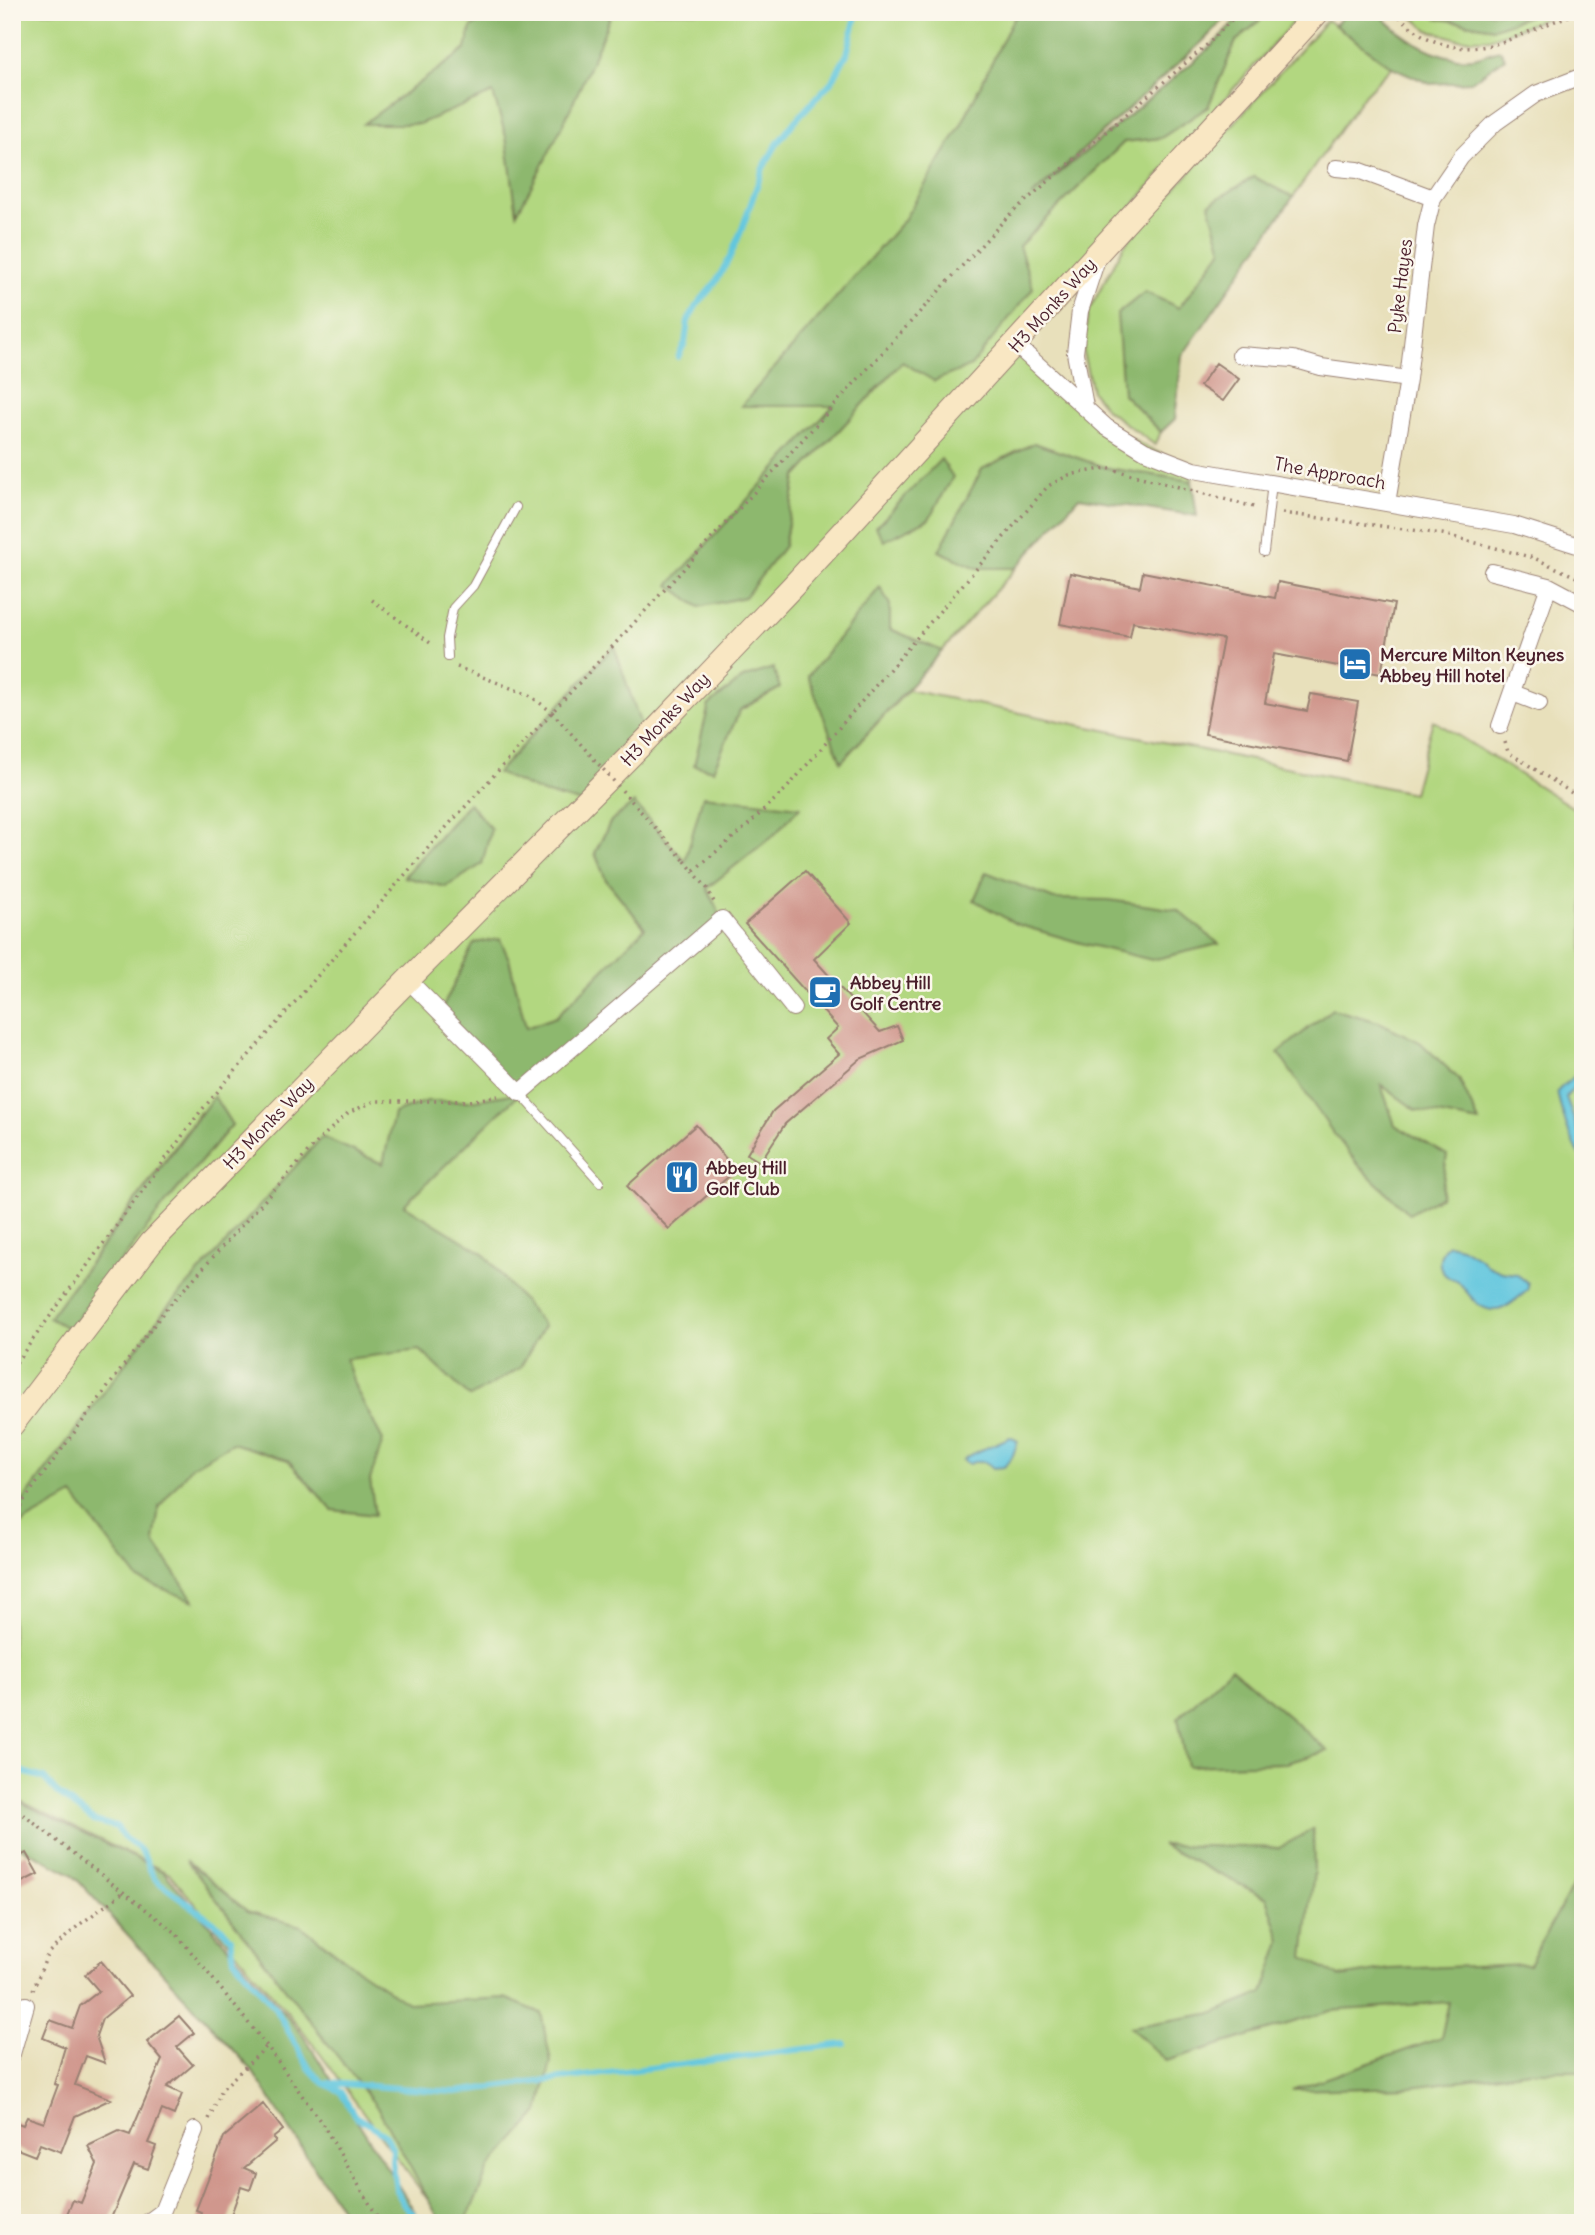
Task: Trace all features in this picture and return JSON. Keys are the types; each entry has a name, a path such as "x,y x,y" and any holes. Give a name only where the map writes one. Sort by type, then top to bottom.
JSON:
{"street":[{"name":"H3 Monks Way","path":"12,1425 151,1243 646,740 793,586 1318,12"},
{"name":"Pyke Hayes","path":"1387,503 1408,379 1426,226 1433,198 1461,157 1494,123 1536,94 1583,76"},
{"path":"1336,168 1358,170 1433,198"},
{"path":"1085,406 1075,353 1080,311 1099,253"},
{"name":"The Approach","path":"1016,345 1106,427 1145,451 1194,470 1514,525 1583,547"},
{"path":"1240,355 1293,359 1321,367 1408,379"},
{"path":"1492,572 1549,586 1583,604"},
{"path":"1500,726 1549,586"},
{"path":"1513,693 1539,703"},
{"path":"408,980 520,1093 722,919 793,1008"},
{"path":"12,2054 26,2005"},
{"path":"147,2223 162,2212 195,2130"}],"lane":[{"path":"1264,552 1272,483"},
{"path":"448,657 447,638 453,608 473,586 516,507"},
{"path":"520,1093 600,1182"}],"path":[{"path":"12,1368 200,1112 442,833 1008,216 1208,44 1239,12"},
{"path":"1395,12 1422,35 1443,45 1473,49 1498,45 1566,16 1583,12"},
{"path":"693,872 787,788 1048,486 1069,475 1107,468 1269,511 1442,534 1534,558 1583,580"},
{"path":"552,712 685,861 707,888 722,919"},
{"path":"1500,726 1508,752 1583,800"},
{"path":"12,1526 22,1503 165,1310 322,1137 348,1113 375,1101 468,1101 520,1093"},
{"path":"12,1807 175,1932 267,2046 323,2125 381,2223"},
{"path":"26,2005 48,1953 79,1925 124,1892"},
{"path":"195,2130 205,2128 222,2089 267,2046"}],"green space":[{"name":"Abbey Hill Golf Centre","path":"12,12 1231,12 1204,40 1008,216 670,585 699,607 784,546 796,477 902,362 1124,142 1161,138 1207,107 1236,41 1270,12 1302,12 1196,131 1016,345 1106,427 1194,470 1192,481 1107,468 1034,443 983,469 940,551 977,568 1016,568 942,651 890,629 890,605 841,762 908,690 1413,793 1433,720 1583,814 1583,2223 445,2223 304,2032 170,1874 12,1797 12,1529 73,1494 381,1192 469,1101 427,1101 383,1164 165,1310 12,1516","holes":["780,688 740,710 713,770 695,765 709,705","468,804 491,829 404,876","634,804 685,861 799,807 775,834 707,888 520,1093 509,959 526,1028 556,1017 646,928 606,880 595,853 611,821","200,1112 232,1125 170,1198 49,1318"]},
{"path":"490,12 612,12 568,114 517,213 506,137 493,93 419,124 363,124 466,49 471,28"},
{"path":"1019,12 1231,12 1204,40 1031,197 1211,47 1244,12 1270,12 1236,41 1208,107 1161,138 1124,142 1019,246 1033,288 971,366 934,381 902,362 796,477 784,546 745,597 699,607 669,585 833,406 741,406 904,220 961,125"},
{"path":"1347,12 1378,12 1409,39 1447,56 1474,58 1500,50 1505,58 1471,82 1430,84 1392,67 1335,25"},
{"path":"1407,12 1427,12 1436,18 1494,28 1540,12 1562,12 1489,39 1458,39 1428,30"},
{"path":"1427,12 1540,12 1494,28 1436,18"},
{"path":"1327,20 1392,67 1365,94 1293,197 1254,178 1222,249 1179,308 1123,394 1161,432 1155,445 1107,410 1092,391 1083,353 1088,312 1125,244"},
{"path":"1254,177 1293,197 1182,356 1175,419 1161,432 1123,394 1117,314 1145,292 1179,308 1222,250 1209,204"},
{"path":"1034,443 1107,468 1192,481 1197,516 1079,497 1016,568 977,568 939,551 982,469"},
{"path":"941,459 953,477 929,519 884,541 876,527"},
{"path":"880,587 890,605 890,629 942,651 841,762 808,676"},
{"path":"614,646 646,740 584,803 543,793 497,773"},
{"path":"773,668 780,688 740,710 713,770 694,765 709,705 743,678"},
{"path":"703,796 800,807 775,834 707,888 722,919 520,1093 404,1205 483,1253 544,1326 520,1368 470,1397 420,1350 346,1359 356,1389 383,1440 370,1480 375,1515 332,1510 288,1460 232,1443 191,1467 159,1507 154,1542 194,1601 138,1579 73,1495 12,1529 12,1516 165,1310 322,1137 383,1164 394,1113 427,1101 469,1101 519,1093 440,1013 474,943 500,939 509,959 526,1028 556,1017 645,928 606,880 595,853 611,821 634,803 685,861"},
{"path":"469,803 491,829 482,864 446,887 404,877"},
{"path":"986,872 1054,899 1109,900 1178,910 1219,944 1152,960 1016,924 974,900"},
{"path":"1332,1009 1379,1022 1420,1042 1459,1079 1479,1122 1416,1110 1381,1085 1395,1125 1447,1155 1441,1196 1409,1214 1361,1168 1278,1053"},
{"path":"214,1096 232,1125 170,1198 69,1329 49,1318"},
{"path":"1231,1667 1328,1751 1286,1763 1187,1766 1178,1718"},
{"path":"12,1798 164,1872 303,2035 422,2223 350,2223 251,2069 72,1874 12,1843"},
{"path":"1313,1829 1314,1872 1304,1957 1340,1977 1390,1969 1529,1964 1577,1878 1583,1875 1583,2071 1530,2071 1412,2087 1292,2090 1441,2038 1449,2002 1330,2011 1166,2061 1130,2027 1214,2013 1263,1993 1281,1941 1267,1898 1161,1845 1279,1848"},
{"path":"186,1860 247,1911 301,1926 408,2003 505,1998 541,2013 551,2062 539,2112 489,2168 467,2219 469,2223 441,2223 379,2110"}],"water":[{"path":"1583,1065 1583,1083 1575,1086 1566,1097 1583,1145 1583,1161 1567,1127 1557,1092"},
{"path":"1448,1244 1461,1247 1488,1266 1516,1274 1528,1283 1528,1290 1500,1309 1483,1307 1458,1281 1448,1277 1441,1269 1442,1252"},
{"path":"1010,1437 1018,1441 1013,1455 1004,1467 993,1468 982,1461 969,1464 963,1460 968,1456"}],"building":[{"path":"1216,363 1239,379 1223,401 1200,386"},
{"name":"Mercure Milton Keynes Abbey Hill hotel","path":"1143,572 1275,598 1278,582 1394,604 1381,674 1274,654 1265,703 1307,711 1311,694 1358,702 1347,761 1205,734 1223,639 1133,622 1130,637 1060,624 1070,573 1140,587"},
{"name":"Abbey Hill Golf Centre","path":"805,871 851,923 814,959 880,1032 897,1026 903,1040 860,1059 785,1124 760,1162 747,1154 773,1111 839,1054 826,1039 838,1028 745,924"},
{"name":"Abbey Hill Golf Club","path":"696,1125 736,1170 669,1229 627,1186"},
{"path":"26,1853 38,1874 12,1887 12,1860"},
{"path":"101,1961 130,1996 102,2019 96,2036 105,2063 86,2056 75,2085 111,2099 75,2116 61,2152 40,2144 35,2156 12,2147 12,2121 23,2125 27,2117 44,2123 58,2085 54,2084 65,2047 43,2038 50,2020 72,2028 80,2006 99,1991 85,1975"},
{"path":"179,2016 194,2033 177,2047 193,2065 167,2087 182,2094 174,2115 162,2110 148,2143 156,2146 148,2169 134,2164 109,2223 63,2223 73,2200 81,2203 97,2164 88,2146 119,2131 130,2135 162,2060 147,2042"},
{"path":"263,2104 283,2130 273,2138 276,2141 244,2168 256,2173 250,2190 241,2187 228,2223 198,2223 201,2212 196,2210 224,2137"}],"waterway":[{"path":"678,357 685,343 688,321 729,259 763,168 794,122 832,81 847,54 857,12"},
{"path":"12,1765 23,1772 44,1778 56,1792 94,1821 117,1827 123,1837 141,1851 157,1881 222,1928 231,1939 234,1959 276,2009 309,2068 322,2082 340,2091 355,2116 386,2135 393,2150 396,2189 403,2203 422,2223"},
{"path":"329,2083 455,2092 845,2044"}],"place":[{"name":"Mercure Milton Keynes Abbey Hill hotel","path":"1355,664"},
{"name":"Abbey Hill Golf Centre","path":"825,992"},
{"name":"Abbey Hill Golf Club","path":"682,1177"}]}
